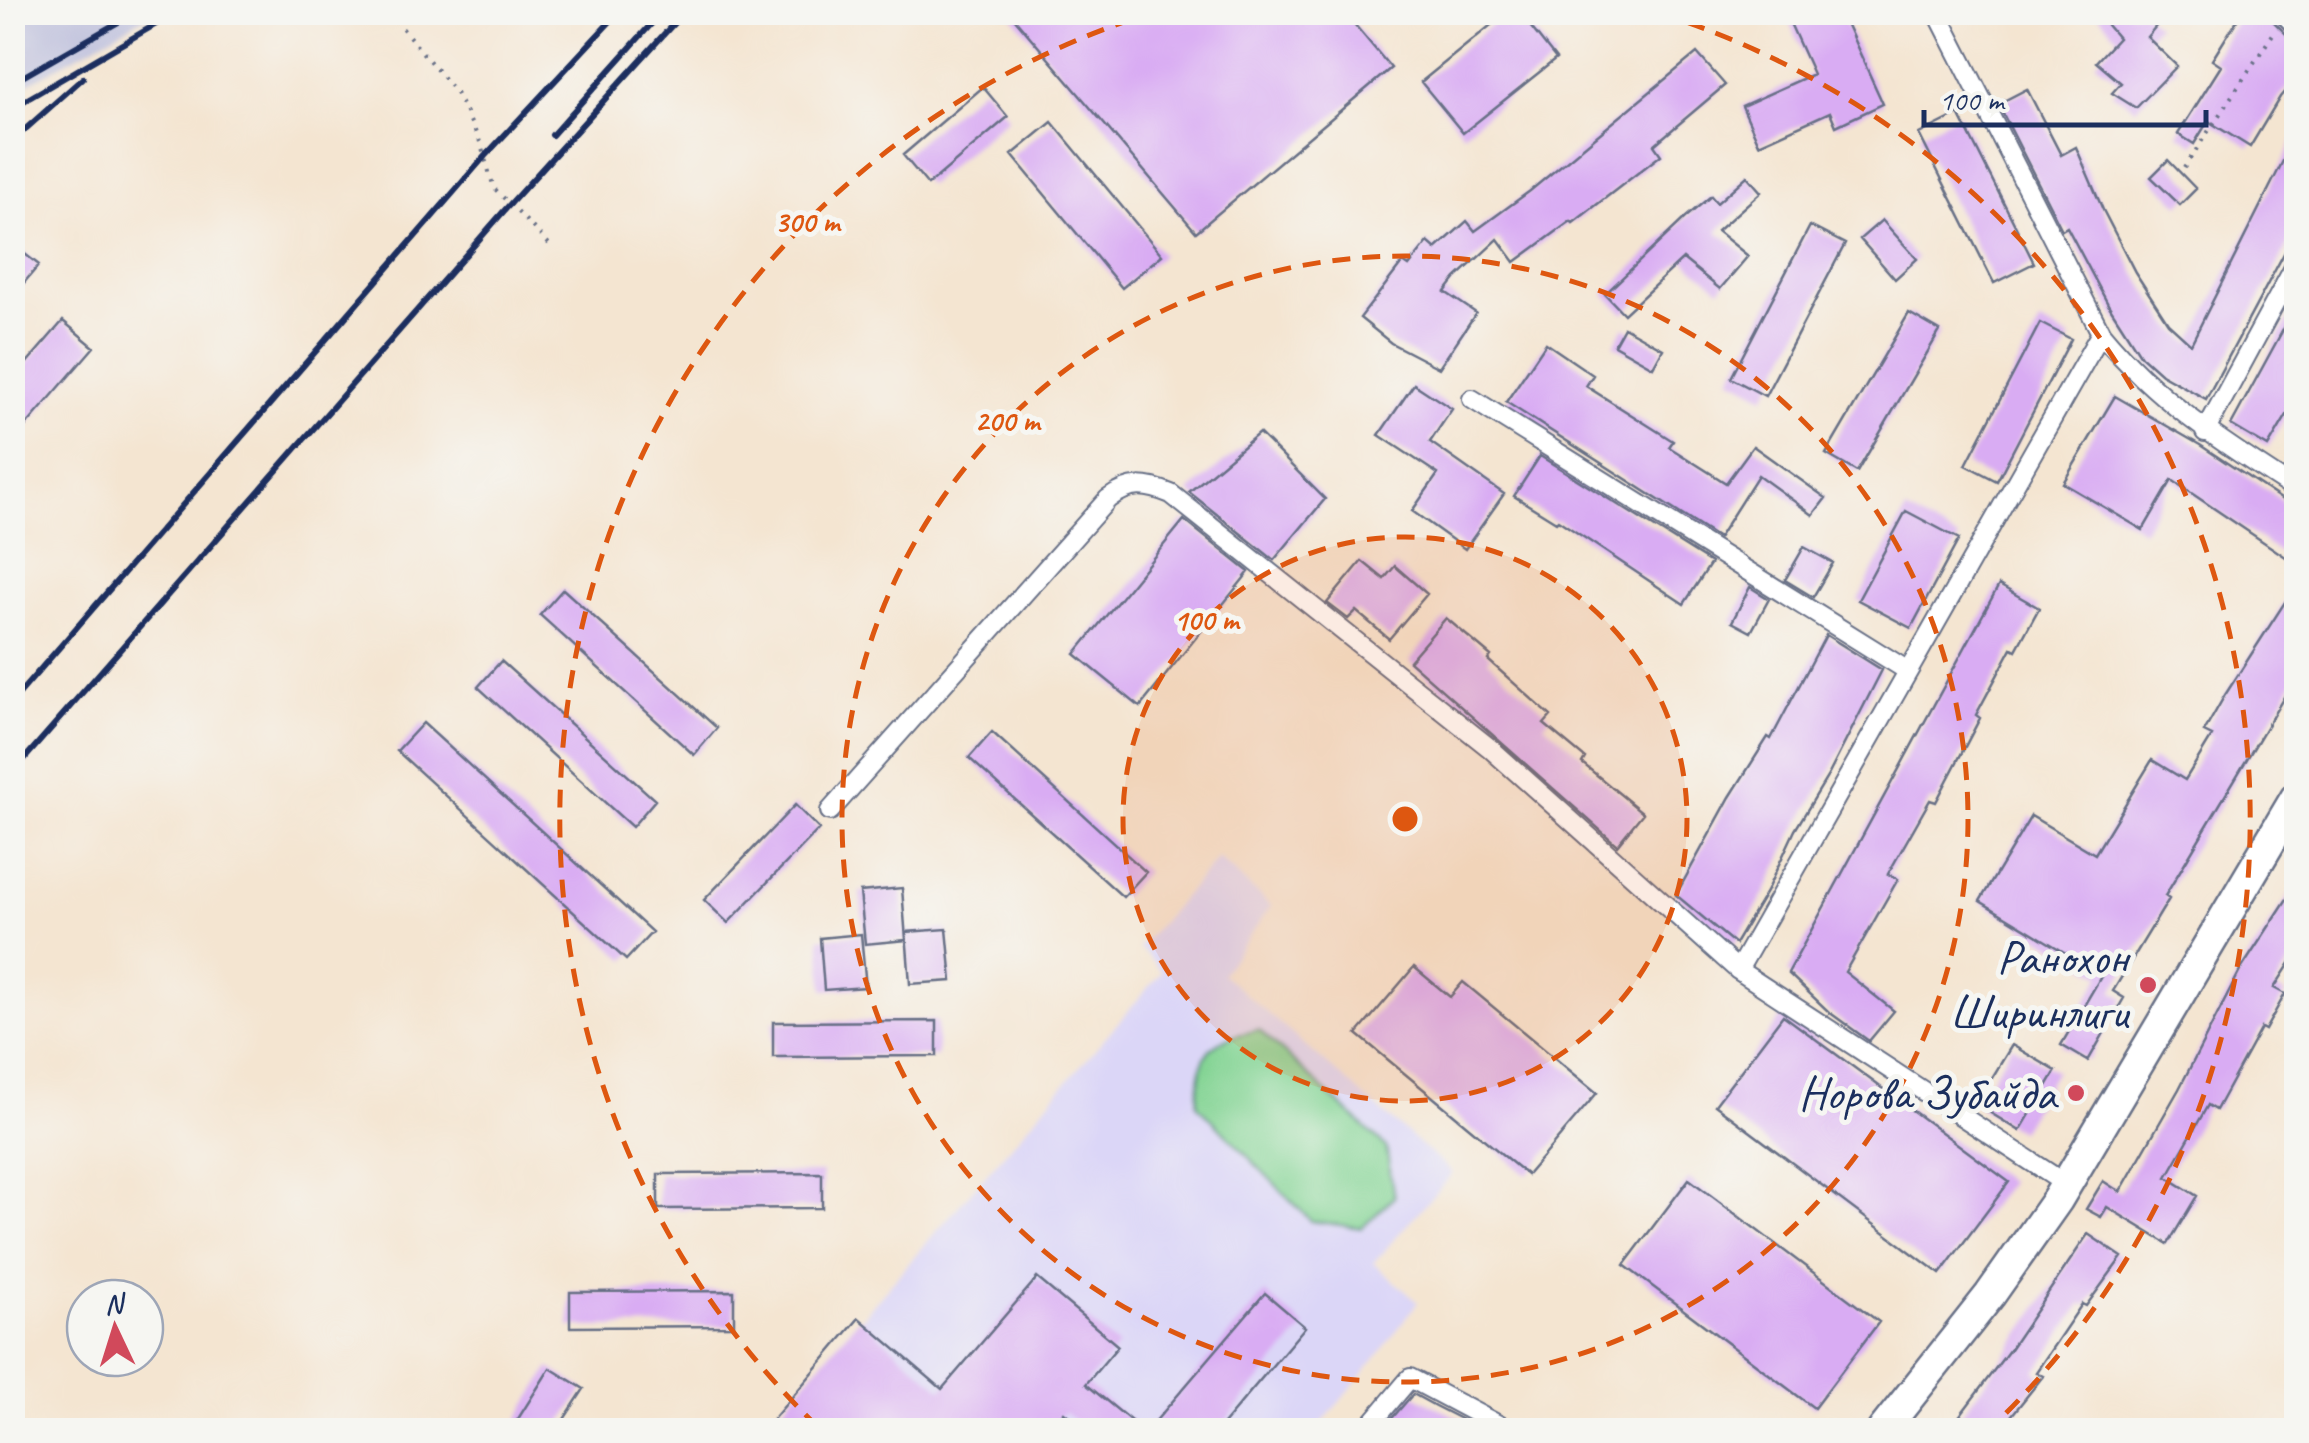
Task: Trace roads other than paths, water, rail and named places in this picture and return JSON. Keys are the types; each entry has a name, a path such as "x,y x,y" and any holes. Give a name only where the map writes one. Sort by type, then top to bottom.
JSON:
{"main road":[{"path":"1883,1430 1990,1295 2067,1185 2296,798"},
{"path":"1904,1430 2001,1309 2071,1209 2296,834"}],"street":[{"path":"1937,12 2101,332 2131,370 2205,432 2296,490"},
{"path":"2205,432 2296,264"},
{"path":"1738,970 2101,332"},
{"path":"1472,400 1908,671"},
{"path":"830,810 1108,499 1124,488 1146,484 1171,494 1491,749 1738,970 2067,1185"},
{"path":"1366,1430 1410,1378 1508,1430"}],"railway":[{"path":"12,83 136,12"},
{"path":"12,108 177,12"},
{"path":"12,702 485,156 619,12"},
{"path":"552,135 662,12"},
{"path":"12,773 511,203 684,12"},
{"path":"12,141 83,78"}],"place":[{"name":"Ранохон Ширинлиги","path":"2148,985"},
{"name":"Норова Зубайда","path":"2076,1093"}]}
